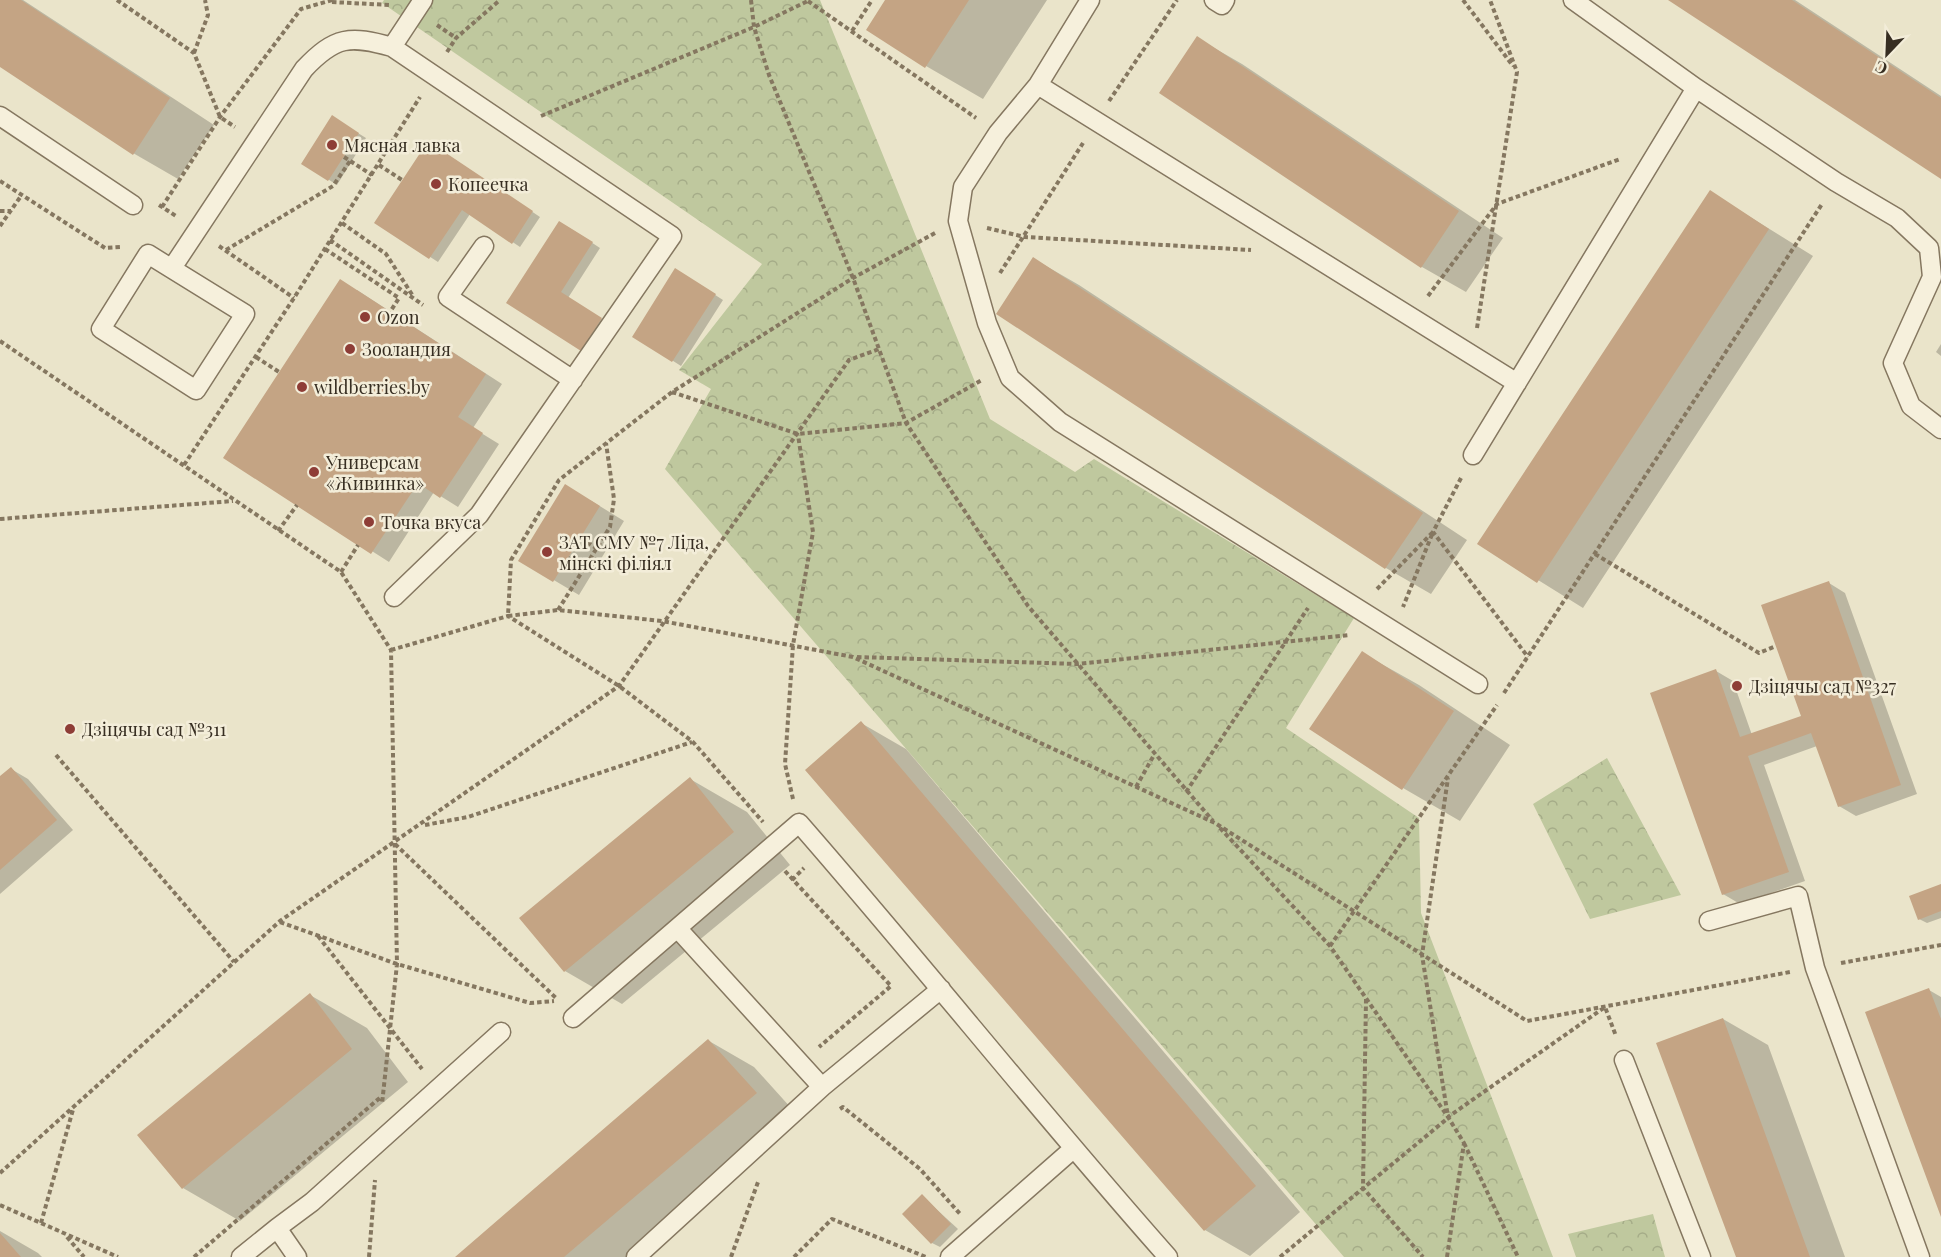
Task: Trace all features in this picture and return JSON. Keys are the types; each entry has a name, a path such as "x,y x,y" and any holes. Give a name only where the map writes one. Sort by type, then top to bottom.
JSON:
{"lane":[{"path":"392,47 423,0"},
{"path":"1090,0 1038,85 998,133 963,187 958,221 987,322 1010,378 1060,422 1478,684"},
{"path":"1214,0 1222,5 1225,0"},
{"path":"1573,0 1696,88 1836,182 1897,218 1929,248 1932,278 1893,363 1911,406 1941,429"},
{"path":"172,268 304,69 322,50 339,42 363,39 392,47 672,236 479,515 394,597"},
{"path":"1038,85 1517,383"},
{"path":"1473,455 1696,88"},
{"path":"0,116 133,205"},
{"path":"484,246 448,297 573,380"},
{"path":"148,254 172,268 245,314 196,390 101,329 148,254"},
{"path":"573,1018 799,823 941,989 1072,1149 1168,1257"},
{"path":"1709,921 1797,896 1815,968 1920,1257"},
{"path":"678,929 822,1087"},
{"path":"636,1257 822,1087 941,989"},
{"path":"241,1257 312,1202 378,1140 501,1032"},
{"path":"1624,1060 1701,1257"},
{"path":"951,1257 1072,1149"},
{"path":"277,1228 297,1257"}],"path":[{"path":"117,0 194,52 220,117 256,140"},
{"path":"194,52 208,15 205,0"},
{"path":"162,207 220,117 301,9 332,0"},
{"path":"456,38 500,0"},
{"path":"751,0 753,27 769,75 853,278 906,423 1028,606 1186,792 1330,946 1464,1143 1518,1257"},
{"path":"852,31 872,0"},
{"path":"981,301 1025,237 1096,121 1177,0"},
{"path":"1463,0 1517,72"},
{"path":"1473,355 1517,72 1490,0"},
{"path":"511,128 753,27 809,1 998,133"},
{"path":"184,465 342,223 421,95"},
{"path":"1419,293 1430,297 1497,204 1663,144"},
{"path":"344,157 372,176"},
{"path":"226,250 333,186 350,161"},
{"path":"379,165 402,180"},
{"path":"0,181 105,248 128,247"},
{"path":"1503,694 1836,182"},
{"path":"0,226 21,196"},
{"path":"0,211 11,211"},
{"path":"508,616 511,560 559,480 672,392 853,278 958,221 1025,237 1262,251"},
{"path":"342,223 386,254 415,299"},
{"path":"325,249 399,298 390,312"},
{"path":"0,340 341,572 391,650 397,964 378,1140 369,1257"},
{"path":"0,1173 280,921 619,686 662,621 849,360 879,349"},
{"path":"256,357 279,372"},
{"path":"672,392 798,434 906,423 1006,367"},
{"path":"798,434 813,532 794,645 785,764 799,823"},
{"path":"558,610 599,550 610,527 614,499 606,442"},
{"path":"1394,630 1432,532 1473,455"},
{"path":"0,519 234,501"},
{"path":"278,531 297,505"},
{"path":"1432,532 1528,657"},
{"path":"1359,608 1432,532"},
{"path":"580,538 599,550"},
{"path":"341,572 358,546"},
{"path":"1595,554 1759,653 1776,646"},
{"path":"568,558 585,568"},
{"path":"1186,792 1323,586"},
{"path":"391,650 508,616 558,610 662,621 854,657 1078,664 1351,635"},
{"path":"508,616 619,686 693,742 774,846 792,880 891,986 800,1063"},
{"path":"854,657 1215,823 1527,1021 1941,945"},
{"path":"1330,946 1497,704"},
{"path":"421,825 468,817 693,742"},
{"path":"56,754 234,962"},
{"path":"1136,787 1154,755"},
{"path":"1448,777 1422,955 1448,1117"},
{"path":"280,921 397,964 530,1003 558,1000 394,843"},
{"path":"318,936 438,1088"},
{"path":"1366,999 1363,1188 1423,1257"},
{"path":"1280,1257 1448,1117 1605,1007"},
{"path":"194,1257 383,1095"},
{"path":"41,1223 74,1106"},
{"path":"834,1114 843,1107 920,1169 977,1233"},
{"path":"1447,1257 1464,1143"},
{"path":"731,1257 759,1180"},
{"path":"0,1205 118,1257"},
{"path":"794,1257 832,1219 927,1257"},
{"path":"64,1234 84,1257"}],"green space":[{"path":"384,0 820,0 990,419 1075,472 1094,459 1354,618 1286,728 1419,818 1421,913 1553,1257 1344,1257 665,469 711,389 679,370 762,264 382,3"},
{"path":"1607,758 1681,895 1590,919 1533,804"},
{"path":"1653,1214 1665,1257 1576,1257 1568,1234"}],"building":[{"path":"0,0 21,0 170,98 133,155 0,67"},
{"path":"885,0 969,0 925,68 866,30"},
{"path":"1668,0 1792,0 1941,98 1941,179"},
{"path":"1197,36 1459,211 1421,268 1159,93"},
{"name":"Мясная лавка","path":"332,115 359,133 328,181 301,164"},
{"path":"428,141 533,211 512,244 462,210 429,259 374,223"},
{"path":"1710,190 1769,229 1537,583 1477,544"},
{"path":"559,221 593,242 561,292 602,318 581,351 506,303"},
{"path":"1033,257 1423,513 1385,569 996,314"},
{"path":"675,268 716,294 672,362 632,337"},
{"path":"340,279 486,374 458,417 483,433 440,498 418,483 371,554 223,458"},
{"path":"565,484 600,506 553,582 518,561"},
{"path":"1829,581 1901,785 1838,807 1811,733 1748,756 1789,872 1722,895 1650,693 1716,669 1740,737 1801,716 1761,605"},
{"path":"1362,651 1454,711 1402,790 1309,729"},
{"path":"861,721 1256,1186 1204,1231 805,770"},
{"path":"11,767 57,820 0,870 0,776"},
{"path":"690,777 734,832 564,972 519,918"},
{"path":"1941,884 1941,911 1918,920 1909,896"},
{"path":"1929,988 1941,1019 1941,1217 1865,1012"},
{"path":"310,993 352,1049 182,1189 137,1135"},
{"path":"1723,1018 1810,1257 1736,1257 1656,1043"},
{"path":"708,1039 757,1093 564,1257 455,1257"},
{"path":"922,1194 951,1224 931,1244 902,1214"},
{"path":"0,1233 21,1257 0,1257"}],"place":[{"name":"Мясная лавка","path":"332,145"},
{"name":"Копеечка","path":"436,184"},
{"name":"Ozon","path":"365,317"},
{"name":"Зооландия","path":"350,349"},
{"name":"wildberries.by","path":"302,387"},
{"name":"Универсам «Живинка»","path":"314,472"},
{"name":"Точка вкуса","path":"369,522"},
{"name":"ЗАТ СМУ №7 Ліда, мінскі філіял","path":"547,552"},
{"name":"Дзіцячы сад №327","path":"1737,686"},
{"name":"Дзіцячы сад №311","path":"70,729"}]}
